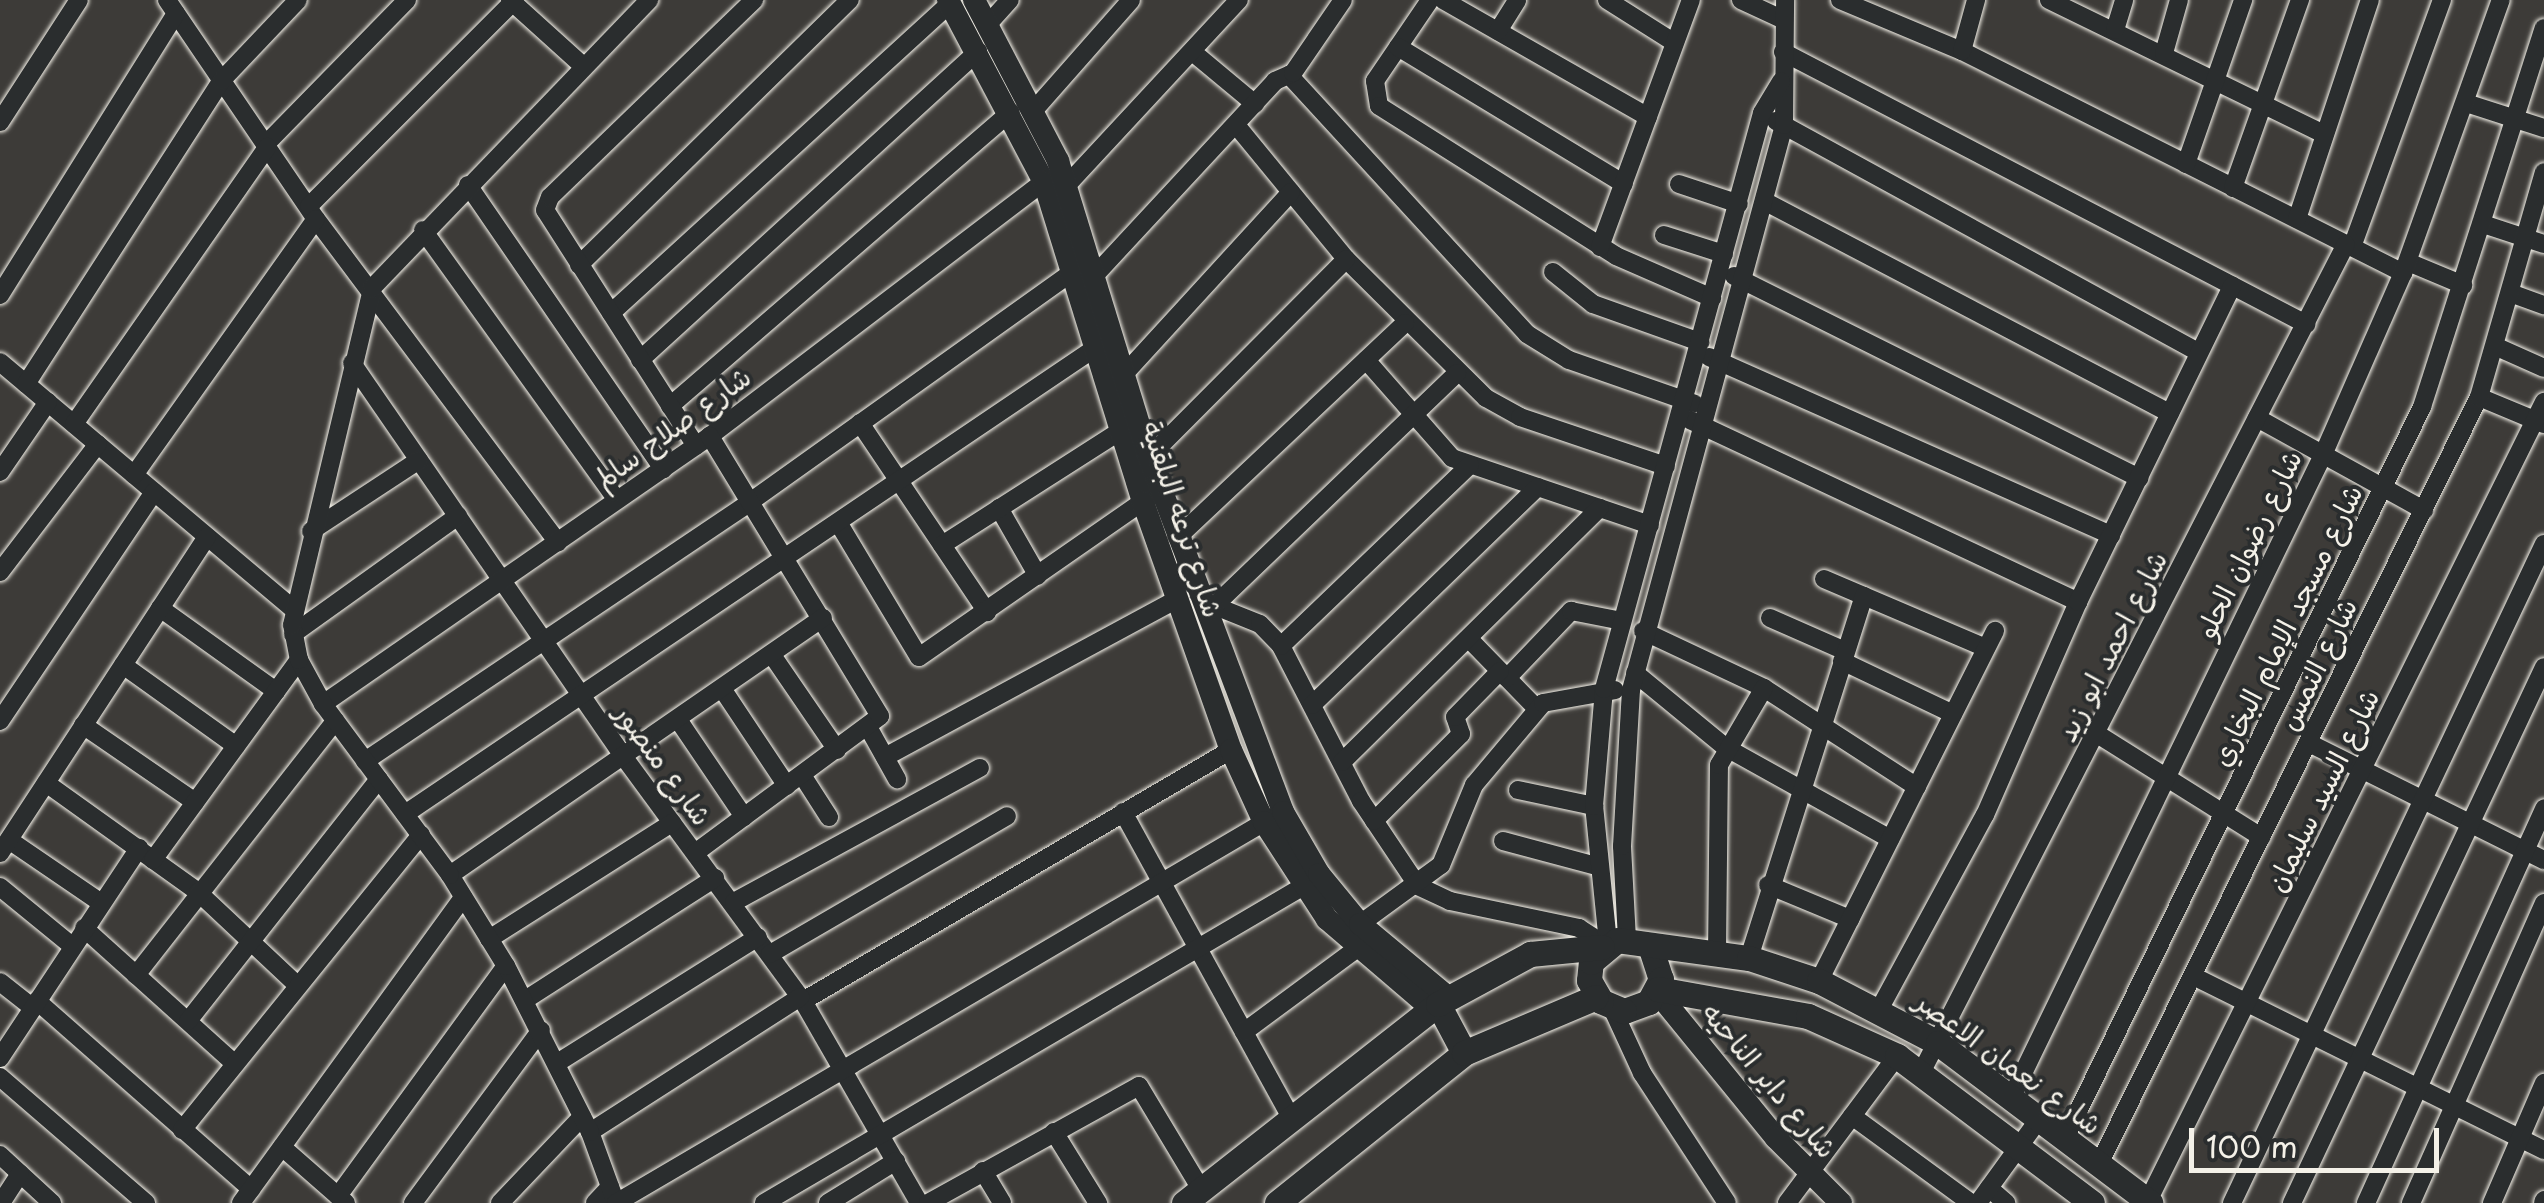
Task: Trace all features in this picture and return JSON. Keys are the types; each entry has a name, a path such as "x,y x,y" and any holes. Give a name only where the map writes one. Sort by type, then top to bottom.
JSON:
{"main road":[{"name":"شارع نعمان الاعصر","path":"1193,1196 1440,1004 1530,954 1619,944 1749,958 1819,981 1880,1008 1938,1043 2149,1202"},
{"path":"1277,1203 1464,1053 1604,1002 1637,1009 1657,991 1660,968 1619,944 1589,971 1604,1002"},
{"path":"1657,991 1808,1016 1896,1056 1922,1071 2092,1203"},
{"path":"1440,1004 1464,1053"}],"street":[{"path":"0,122 79,0"},
{"path":"26,384 222,80 298,0"},
{"path":"74,424 266,146 407,0"},
{"path":"614,1198 557,1063 490,938 450,875 322,704 298,660 293,609 372,288 423,230 649,0"},
{"path":"754,0 550,198 545,217 670,406 750,502 823,618 897,779"},
{"path":"579,265 850,0"},
{"name":"شارع ترعه البلقنية","path":"974,0 1035,109 1118,382 1149,457 1152,496 1177,599 1202,616"},
{"path":"989,23 1010,0"},
{"path":"1035,109 1130,0"},
{"name":"شارع صلاح سالم","path":"322,704 703,441 1055,184 1195,54 1240,0"},
{"path":"365,761 1083,274 1255,104 1289,76 1343,0"},
{"path":"1430,0 1376,81 1373,98 1600,246 1712,298"},
{"path":"1444,0 1648,117"},
{"path":"1498,31 1518,0"},
{"path":"1608,0 1676,43"},
{"path":"1600,246 1691,0"},
{"path":"1742,0 1784,20"},
{"path":"1619,944 1622,826 1633,682 1643,631 1784,125 1781,81 1786,0"},
{"path":"1840,0 1962,51 2349,246 2463,285"},
{"path":"1962,51 1976,0"},
{"path":"2115,30 2124,0"},
{"path":"2164,53 2180,0"},
{"path":"2186,164 2243,0"},
{"path":"2233,188 2300,0"},
{"path":"2296,220 2370,0"},
{"name":"شارع احمد ابو زيد","path":"1922,1071 2349,246 2442,0"},
{"name":"شارع رضوان الحلو","path":"2011,1098 2323,454 2405,268 2502,0"},
{"path":"134,474 312,212 513,1 582,65"},
{"path":"2052,1 2216,77 2324,134"},
{"path":"610,313 949,2"},
{"name":"شارع ترعه البلقنية","path":"949,2 1055,184"},
{"path":"0,295 172,4 312,212 558,542"},
{"name":"شارع مسجد الإمام البخاري","path":"2066,1138 2436,372 2544,28"},
{"path":"1398,47 1624,184"},
{"path":"640,360 978,51"},
{"path":"1783,52 2306,324"},
{"path":"1195,54 1255,104"},
{"path":"1289,76 1527,334 1569,360 1703,415 2078,602"},
{"path":"1619,944 1600,867 1594,806 1604,689 1762,113 1781,81"},
{"path":"2466,103 2544,128"},
{"path":"670,406 1011,112"},
{"path":"1762,113 2200,353"},
{"path":"1236,124 1346,259 1457,373 1520,417 1666,466"},
{"name":"شارع النمس","path":"2099,1164 2479,398 2535,241 2544,172"},
{"path":"1679,184 1739,204"},
{"path":"468,185 663,469"},
{"path":"1118,382 1292,192"},
{"path":"1764,201 2170,413"},
{"path":"2483,224 2535,241"},
{"path":"423,230 616,500"},
{"path":"1664,235 1722,262 1742,280 2139,478"},
{"path":"1149,457 1346,259"},
{"path":"1553,272 1593,304 1699,347 1719,360 2111,535"},
{"name":"شارع ترعه البلقنية","path":"1083,274 1098,346 1118,382 1122,430 1152,496 1178,537 1202,616 1231,750 1273,817 1360,924 1440,1004"},
{"path":"1880,1008 1985,816 2078,602 2232,286"},
{"path":"2513,294 2544,304"},
{"path":"1178,537 1406,322"},
{"path":"405,814 786,561 1098,346"},
{"path":"2496,346 2544,368"},
{"path":"1366,360 1445,454 1650,525"},
{"name":"شارع منصور","path":"352,363 626,760 734,902 801,999 919,1203"},
{"path":"1,366 293,609"},
{"path":"1202,616 1457,373"},
{"path":"2479,398 2540,422"},
{"path":"0,472 48,402"},
{"name":"شارع السيد سليمان","path":"2149,1202 2362,770 2540,422 2544,402"},
{"path":"2257,418 2424,510"},
{"path":"860,423 987,612"},
{"path":"942,544 1122,430"},
{"path":"0,572 98,444"},
{"path":"311,531 419,460"},
{"path":"1281,646 1470,464"},
{"path":"1312,705 1538,487"},
{"path":"0,720 154,492"},
{"path":"839,524 919,657 1152,496"},
{"path":"999,508 1038,576"},
{"path":"1342,762 1600,508"},
{"path":"293,634 458,516"},
{"path":"100,902 3,848 207,537"},
{"path":"2232,1203 2544,544"},
{"path":"1824,580 1986,648"},
{"path":"1749,958 1768,886 1864,596"},
{"path":"885,757 1177,599"},
{"path":"160,608 276,691"},
{"path":"1374,821 1412,770 1462,734 1456,715 1571,611 1622,621"},
{"path":"1202,616 1248,616 1281,646 1374,821 1418,886 1450,901 1579,928 1619,944"},
{"path":"450,875 626,760 823,618"},
{"path":"1770,618 1953,714"},
{"path":"1643,631 1764,688 1916,787"},
{"path":"1819,981 1995,631"},
{"path":"1470,640 1537,709"},
{"path":"772,655 836,750"},
{"path":"0,1058 100,902 195,802 298,660"},
{"path":"123,666 236,746"},
{"path":"2292,1203 2544,667"},
{"name":"شارع ترعه البلقنية","path":"1216,678 1302,887 1356,948 1440,1004"},
{"path":"1360,924 1418,886 1450,852 1474,784 1537,709 1558,695 1633,682 1724,747 1890,839"},
{"path":"1717,953 1724,747 1764,688"},
{"path":"722,690 794,781 828,817"},
{"path":"136,974 334,721"},
{"path":"680,721 744,817"},
{"path":"695,853 872,723"},
{"path":"84,726 195,802"},
{"path":"2097,734 2261,837"},
{"path":"2309,743 2544,860"},
{"path":"500,1203 586,1124 1231,750"},
{"path":"734,902 980,768"},
{"path":"188,1021 379,779"},
{"path":"46,783 198,892 298,986"},
{"path":"1518,790 1594,806"},
{"path":"2366,1203 2544,808"},
{"path":"1124,812 1291,1118"},
{"path":"770,954 1007,816"},
{"path":"595,1203 614,1198 1273,817"},
{"path":"490,938 672,823"},
{"path":"182,1130 421,835"},
{"path":"1503,841 1600,867"},
{"path":"525,1000 715,878"},
{"path":"1768,886 1850,919"},
{"path":"0,887 72,946"},
{"path":"764,1203 1302,887"},
{"path":"0,982 35,1005 182,1130 246,1196 463,897"},
{"path":"2411,1203 2544,903"},
{"path":"84,928 235,1064"},
{"path":"557,1063 758,937"},
{"path":"1244,1032 1356,948"},
{"path":"282,1147 342,1200 506,966"},
{"path":"2193,976 2544,1150"},
{"name":"شارع داير الناحيه","path":"1657,991 1809,1175 1840,1203"},
{"path":"1604,1002 1642,1073 1727,1203"},
{"path":"414,1203 541,1030"},
{"path":"1787,1203 1896,1056"},
{"path":"0,1077 146,1203"},
{"path":"2492,1203 2544,1083"},
{"path":"928,1203 1139,1086 1193,1196"},
{"path":"1852,1116 1970,1203"},
{"path":"2006,1203 1984,1196 2040,1119"},
{"path":"1054,1132 1098,1203"},
{"path":"0,1155 52,1203"},
{"path":"828,1203 896,1161"},
{"path":"983,1171 1002,1203"},
{"path":"1,1203 20,1174"}]}
